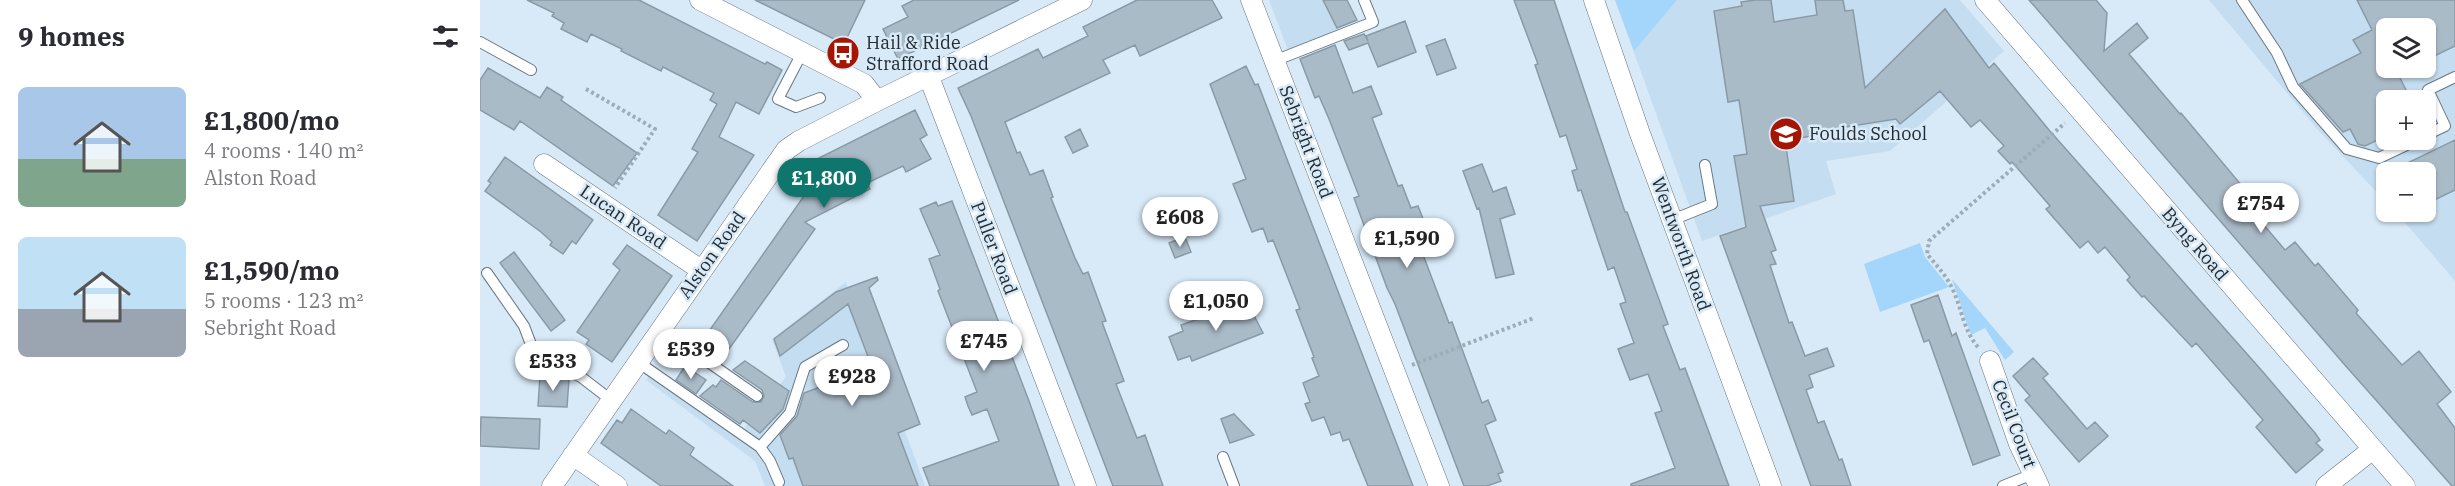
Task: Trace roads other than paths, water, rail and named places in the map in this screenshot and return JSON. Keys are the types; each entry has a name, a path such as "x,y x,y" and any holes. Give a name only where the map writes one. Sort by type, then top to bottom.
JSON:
{"street":[{"path":"700,0 864,84 877,101"},
{"name":"Alston Road","path":"552,486 786,150 799,141 929,76 1053,6 1082,0"},
{"name":"Sebright Road","path":"1251,0 1439,486"},
{"name":"Wentworth Road","path":"1594,0 1672,220 1771,486"},
{"name":"Byng Road","path":"1986,0 2079,111 2406,486"},
{"name":"Puller Road","path":"929,76 1086,486"},
{"name":"Lucan Road","path":"544,164 701,270"},
{"name":"Cecil Court","path":"1990,361 2019,444 2036,480"},
{"path":"2326,486 2373,449"},
{"path":"573,455 617,486"}],"lane":[{"path":"1274,61 1373,21 1364,0"},
{"path":"2242,0 2277,53 2293,87 2347,149 2379,158 2396,150"},
{"path":"480,42 531,70"},
{"path":"802,52 778,99 796,107 820,98"},
{"path":"2428,90 2455,77"},
{"path":"2436,107 2445,126 2436,130"},
{"path":"1672,220 1712,204 1705,165"},
{"path":"487,273 524,326 535,355 542,364 573,372 611,400"},
{"path":"661,329 757,396"},
{"path":"760,447 790,413 805,367 843,345"},
{"path":"638,362 760,447 770,461 779,482"},
{"path":"1222,457 1234,486"},
{"path":"2003,486 2036,480"}],"place":[{"name":"Hail & Ride Strafford Road","path":"843,53"},
{"name":"Foulds School","path":"1786,134"}]}
